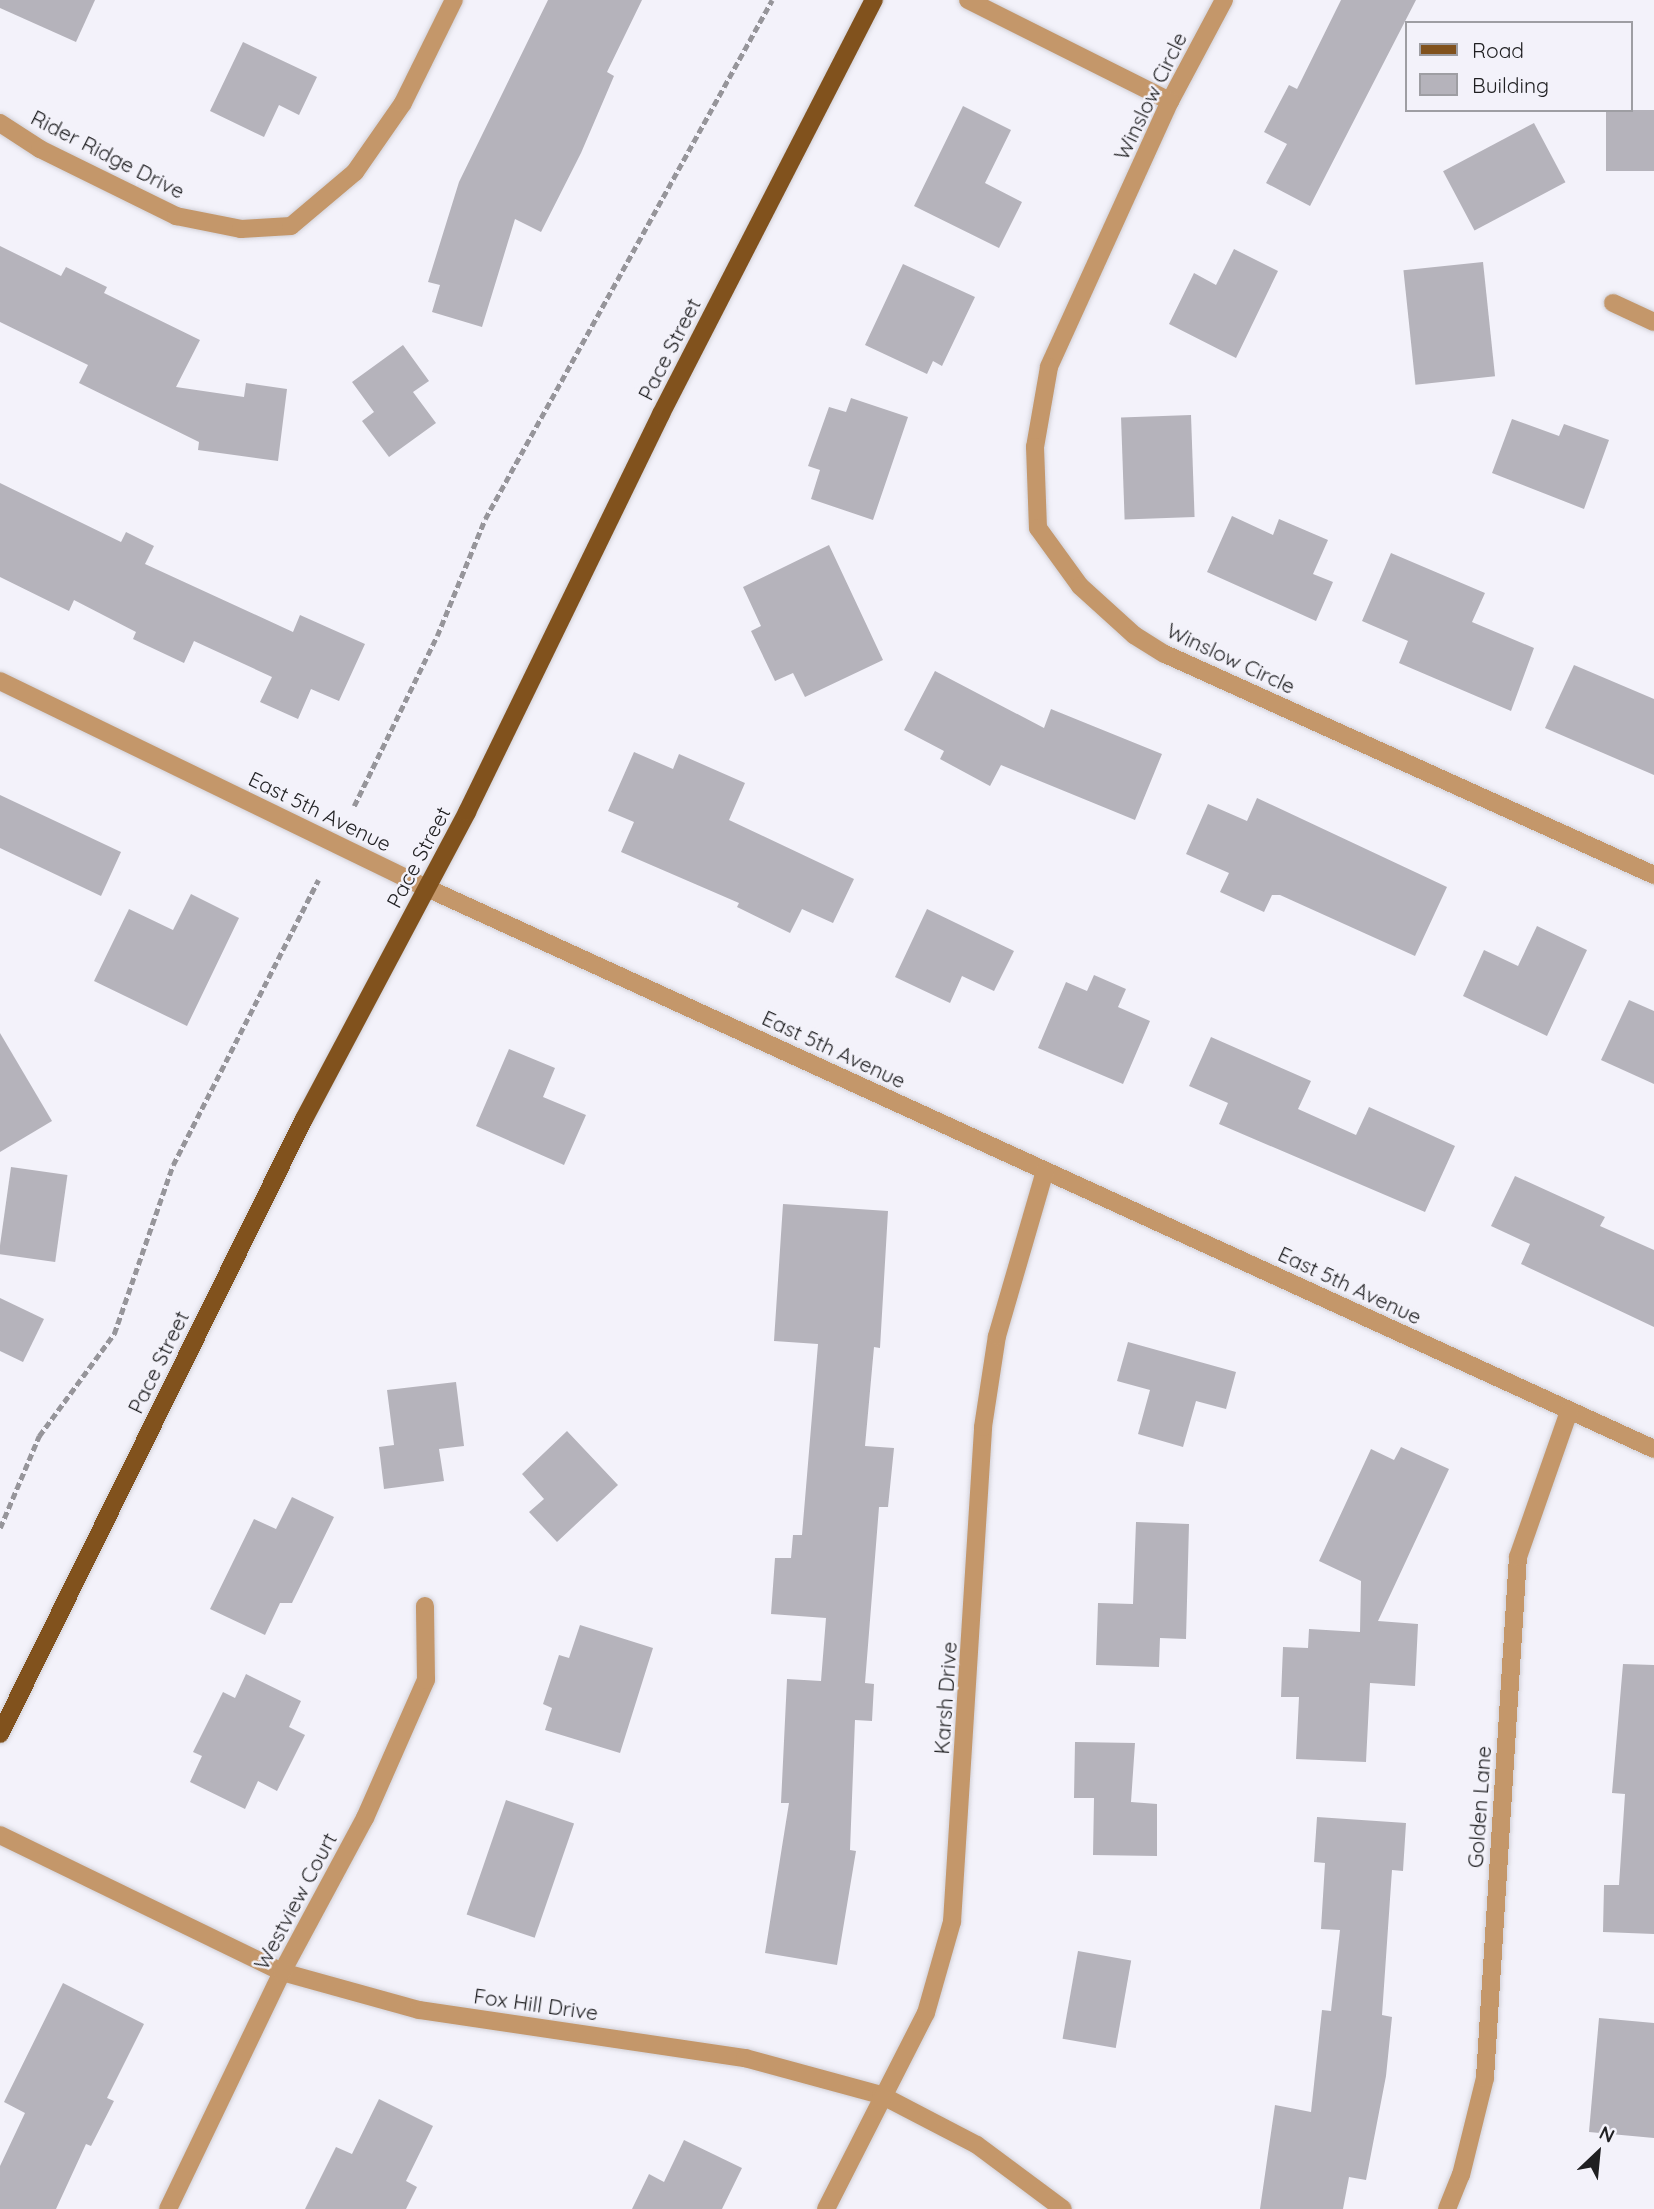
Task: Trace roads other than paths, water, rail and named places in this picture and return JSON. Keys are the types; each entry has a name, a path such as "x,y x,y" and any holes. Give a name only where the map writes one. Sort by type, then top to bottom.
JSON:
{"main road":[{"name":"Pace Street","path":"0,1734 304,1119 427,888 661,414 874,0"}],"street":[{"name":"Rider Ridge Drive","path":"0,123 40,149 176,216 242,229 291,226 355,172 403,103 454,0"},
{"path":"968,0 1170,101"},
{"name":"Winslow Circle","path":"1224,0 1170,101 1049,368 1035,447 1038,528 1080,586 1134,635 1165,654 1654,876"},
{"path":"1613,303 1654,322"},
{"name":"East 5th Avenue","path":"0,681 427,888 1654,1449"},
{"name":"Karsh Drive","path":"826,2209 881,2095 926,2013 952,1922 983,1427 997,1336 1045,1171"},
{"name":"Golden Lane","path":"1447,2209 1461,2175 1485,2078 1518,1557 1569,1411"},
{"name":"Westview Court","path":"168,2209 282,1972 365,1818 426,1680 425,1606"},
{"name":"Fox Hill Drive","path":"0,1835 282,1972 419,2010 745,2058 881,2095 977,2145 1063,2209"}]}
